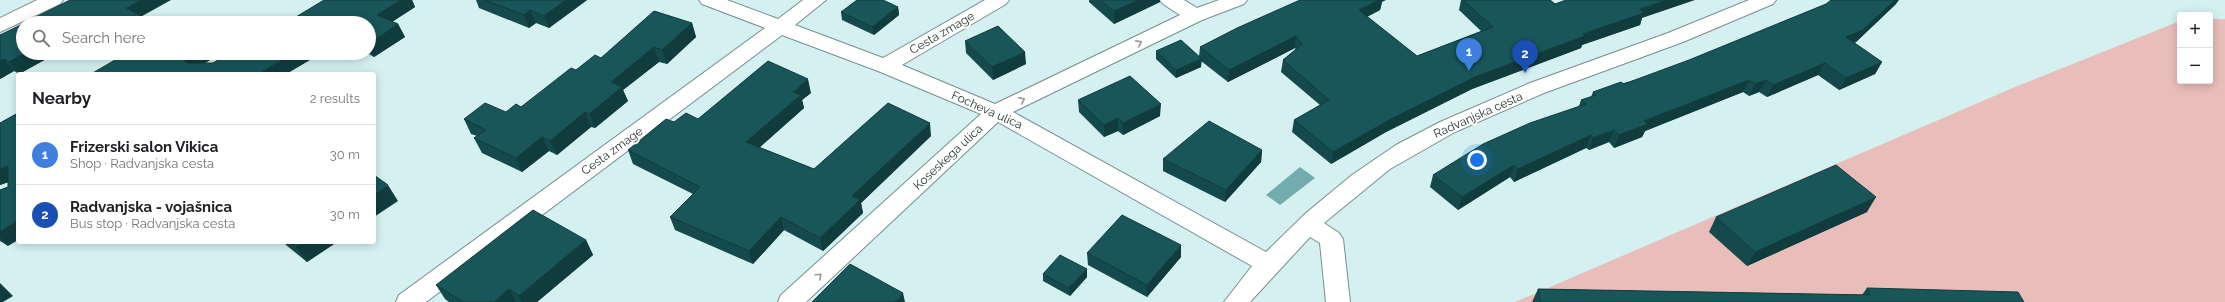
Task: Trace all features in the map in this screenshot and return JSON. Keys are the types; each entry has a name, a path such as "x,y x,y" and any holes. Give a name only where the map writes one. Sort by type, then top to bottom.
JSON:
{"street":[{"name":"Focheva ulica","path":"709,0 779,28 885,66 996,112 1270,265"},
{"name":"Cesta zmage","path":"408,302 816,0"},
{"name":"Cesta zmage","path":"885,66 999,0"},
{"path":"1170,0 1195,16"},
{"name":"Koseskega ulica","path":"790,302 996,112 1195,16 1237,0"},
{"path":"19,16 47,1"},
{"name":"Radvanjska cesta","path":"1236,302 1309,225 1373,170 1436,133 1485,110 1752,2"},
{"path":"0,26 16,17"},
{"path":"1309,225 1331,239 1338,302"}],"shaded area":[{"path":"2213,19 2225,19 2225,302 1515,302 2015,87 2177,22 2177,84 2213,84"}],"water":[{"path":"1300,167 1315,178 1280,205 1266,195"}],"building":[{"path":"70,0 141,0 126,8 141,16 38,16"},
{"path":"324,0 401,0 377,15 398,24 376,39 376,16 298,16"},
{"path":"485,0 566,0 544,16 530,10 524,15"},
{"path":"857,0 883,0 898,7 872,27 841,12"},
{"path":"1100,0 1139,0 1114,11"},
{"path":"1300,0 1379,0 1359,10 1417,56 1493,27 1463,0 1550,0 1555,4 1566,0 1666,0 1640,9 1644,13 1583,34 1585,36 1475,77 1389,120 1333,152 1294,120 1329,100 1283,60 1302,44 1296,36 1229,70 1200,47 1237,28"},
{"path":"1831,0 1895,0 1863,30 1846,37 1882,62 1846,78 1825,63 1773,85 1766,80 1755,84 1749,80 1644,121 1648,124 1619,135 1614,130 1593,138 1591,135 1518,169 1514,165 1462,197 1433,175 1483,144 1530,123 1586,104 1581,100 1596,95 1593,92 1621,82 1624,84 1689,60 1826,4"},
{"path":"654,11 692,23 662,50 654,47 611,82 622,87 589,114 585,112 550,141 542,137 516,158 474,138 486,130 464,119 485,103 506,112 516,104 521,107 571,68 576,70 595,55 601,58"},
{"path":"998,26 1025,52 992,67 965,41"},
{"path":"16,27 16,58 9,62 4,59 0,61 0,35"},
{"path":"1181,40 1202,59 1176,70 1156,51"},
{"path":"115,60 186,60 187,63 213,63 218,60 282,60 262,72 94,72"},
{"path":"768,61 808,79 793,92 801,95 746,142 814,169 888,103 930,123 852,196 860,200 820,238 781,217 749,251 670,217 700,187 628,150 666,119 674,122 686,113 698,119"},
{"path":"1130,76 1161,104 1123,123 1118,118 1104,125 1078,100"},
{"path":"16,114 16,221 0,232 0,190 8,187 8,166 0,169 0,123"},
{"path":"1209,121 1262,150 1226,190 1163,159"},
{"path":"1836,165 1876,197 1755,252 1716,217"},
{"path":"376,176 388,185 376,194"},
{"path":"533,210 586,240 519,296 509,289 494,302 463,302 436,285"},
{"path":"1122,215 1181,245 1147,285 1087,253"},
{"path":"292,244 300,244 296,247"},
{"path":"1060,255 1087,269 1069,288 1043,274"},
{"path":"850,264 903,293 895,302 812,302"},
{"path":"1867,288 2018,292 2024,302 1541,302 1538,289 1870,295"}],"place":[{"name":"Frizerski salon Vikica","path":"1469,71"},
{"name":"Radvanjska - vojašnica","path":"1525,73"}]}
